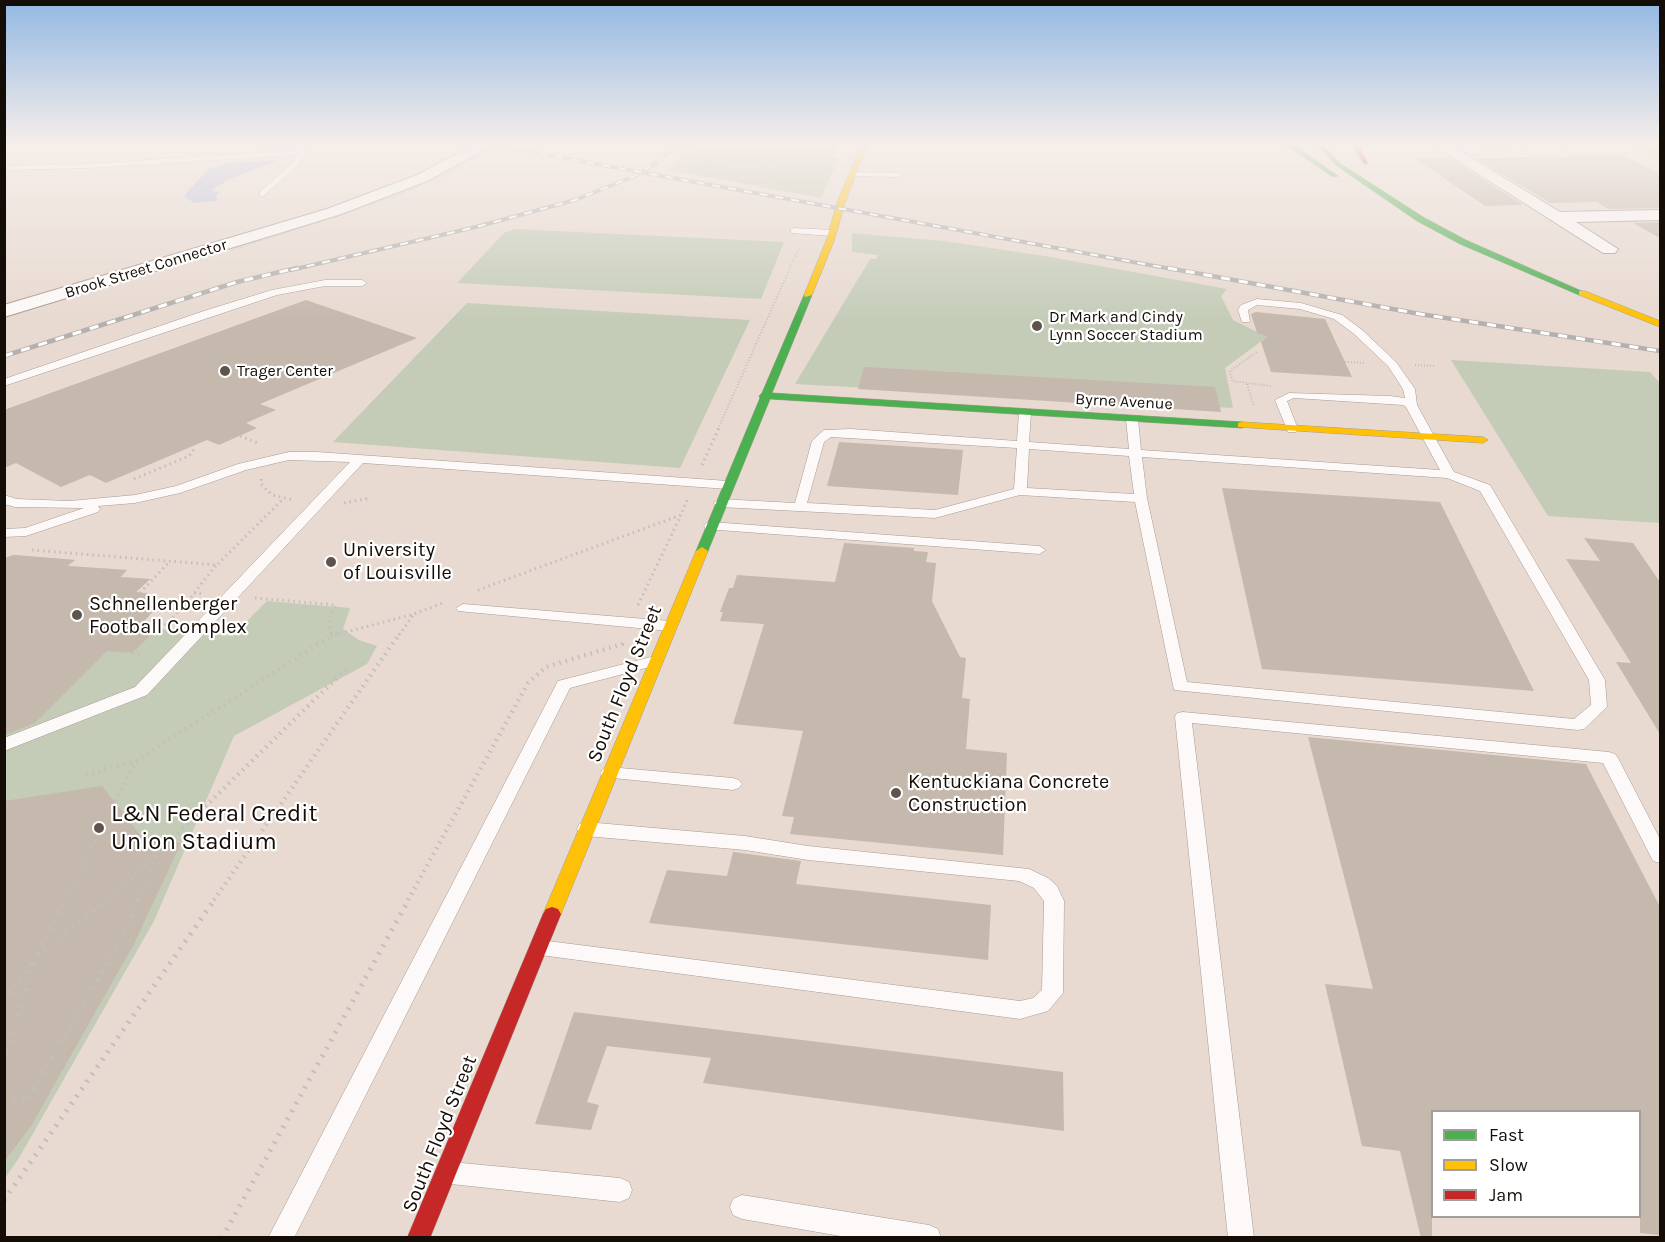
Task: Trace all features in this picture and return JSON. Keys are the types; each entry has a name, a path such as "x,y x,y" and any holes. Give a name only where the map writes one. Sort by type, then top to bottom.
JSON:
{"main road":[{"name":"South Floyd Street","path":"418,1238 833,233 842,203"},
{"path":"1395,203 1463,242 1660,324"},
{"path":"1544,261 1564,270"},
{"name":"Byrne Avenue","path":"764,396 1483,440"}],"street":[{"name":"Brook Street Connector","path":"4,311 226,249 359,203"},
{"path":"1533,203 1609,249"},
{"path":"1556,217 1660,215"},
{"path":"4,295 26,304"}],"lane":[{"path":"794,231 833,233"},
{"path":"4,383 275,292 325,283 362,283"},
{"path":"1246,320 1243,309 1246,305 1257,302 1301,306 1338,317 1392,364 1408,389 1411,405 1449,474"},
{"path":"1292,429 1281,400 1293,395 1390,399 1411,405"},
{"path":"1020,491 1025,413"},
{"path":"800,507 818,441 828,433 851,433 1135,453 1449,474 1485,488 1597,680 1599,707 1578,725 1180,686 1142,498 1135,453 1132,419"},
{"path":"4,499 15,503 70,505 112,502 180,489 270,459 289,456 728,485"},
{"path":"4,745 141,691 360,459"},
{"path":"720,503 935,514 1020,491 1142,498"},
{"path":"4,533 26,532 112,502"},
{"path":"711,526 1039,550"},
{"path":"462,608 669,626"},
{"path":"280,1238 564,685 656,660"},
{"path":"1241,1238 1183,717 1609,758 1660,856"},
{"path":"609,773 733,784"},
{"path":"537,947 1020,1010 1040,1005 1052,993 1054,901 1050,891 1041,883 1022,874 808,853 745,843 586,829"},
{"path":"445,1172 620,1190"},
{"path":"742,1207 929,1238"}],"path":[{"path":"226,249 372,203"},
{"path":"699,471 807,232"},
{"path":"1257,352 1230,370 1232,381 1247,384 1257,415"},
{"path":"352,503 371,498"},
{"path":"157,633 184,606 217,565 283,499"},
{"path":"635,611 687,500"},
{"path":"470,593 681,515"},
{"path":"28,549 217,565"},
{"path":"140,593 171,561"},
{"path":"244,597 336,605 329,619 331,636"},
{"path":"86,775 136,761 331,636 414,614 448,602"},
{"path":"4,1200 414,614"},
{"path":"222,1238 528,683 546,667 622,644 627,632"},
{"path":"132,653 152,658"},
{"path":"4,1001 37,956 126,884 348,667"},
{"path":"4,1059 37,956 136,761"},
{"path":"4,1101 27,1101 126,931 158,852"}],"green space":[{"path":"516,229 784,242 761,299 457,283 504,233"},
{"name":"Dr Mark and Cindy Lynn Soccer Stadium","path":"852,233 944,241 1045,256 1227,289 1221,296 1233,320 1267,337 1225,368 1233,408 795,384 870,259 876,259 878,255 852,252"},
{"path":"467,303 750,320 680,468 333,442"},
{"path":"1451,360 1650,372 1660,383 1660,523 1548,516"},
{"name":"L&N Federal Credit Union Stadium","path":"14,555 75,560 68,566 127,570 121,577 150,579 136,592 151,594 142,603 160,604 139,627 232,636 267,601 350,608 343,629 359,640 377,646 367,664 234,736 154,921 19,1158 5,1178 5,558"}],"building":[{"path":"1481,203 1522,204 1522,205 1485,206"},
{"path":"1599,203 1660,203 1660,208 1608,209"},
{"path":"1660,222 1660,238 1633,223"},
{"name":"Trager Center","path":"306,300 417,338 260,404 276,410 246,423 257,428 219,445 207,440 106,483 90,475 61,487 16,463 4,468 4,410"},
{"path":"1256,312 1325,319 1352,377 1271,372 1261,342 1267,337 1257,333 1251,314"},
{"path":"864,367 1215,387 1221,412 858,389"},
{"path":"839,442 963,450 958,495 827,486"},
{"path":"1222,488 1440,502 1534,691 1262,669"},
{"path":"1584,538 1633,543 1660,582 1660,734 1616,662 1631,663 1566,559 1600,561"},
{"path":"844,543 914,548 914,551 928,552 926,562 936,563 932,601 960,657 966,658 962,698 970,699 966,749 1007,753 1003,855 790,834 794,817 782,816 803,731 733,724 764,624 720,621 723,612 720,612 729,588 733,588 737,575 835,582"},
{"name":"Schnellenberger Football Complex","path":"14,555 75,560 67,566 127,570 120,577 150,579 136,592 151,594 141,603 160,604 138,627 157,629 132,653 107,651 35,723 4,735 4,558"},
{"path":"1308,737 1586,764 1660,907 1660,1235 1640,1233 1641,1110 1431,1110 1432,1238 1421,1238 1400,1151 1362,1146 1325,984 1373,989"},
{"path":"102,786 141,836 181,843 134,944 31,1126 4,1162 4,801"},
{"path":"733,852 801,861 796,884 991,905 988,960 649,923 667,870 727,876"},
{"path":"574,1012 1063,1072 1064,1131 703,1083 711,1058 607,1046 587,1102 599,1105 591,1130 535,1124"}],"railway":[{"path":"291,270 476,227 564,203"},
{"path":"810,203 1177,270"},
{"path":"4,356 237,282 297,268"},
{"path":"1168,268 1420,314 1660,351"}],"traffic: fast":[{"path":"1396,203 1463,242 1582,293"},
{"path":"702,551 808,295"},
{"path":"764,396 1242,425"}],"traffic: slow":[{"path":"808,295 830,241 841,203"},
{"path":"1582,293 1660,324"},
{"path":"1242,425 1483,440"},
{"path":"552,914 702,551"}],"traffic: jam":[{"path":"418,1238 552,914"}],"place":[{"name":"Dr Mark and Cindy Lynn Soccer Stadium","path":"1037,326"},
{"name":"Trager Center","path":"225,371"},
{"name":"University of Louisville","path":"331,562"},
{"name":"Schnellenberger Football Complex","path":"77,615"},
{"name":"Kentuckiana Concrete Construction","path":"896,793"},
{"name":"L&N Federal Credit Union Stadium","path":"99,828"}]}
